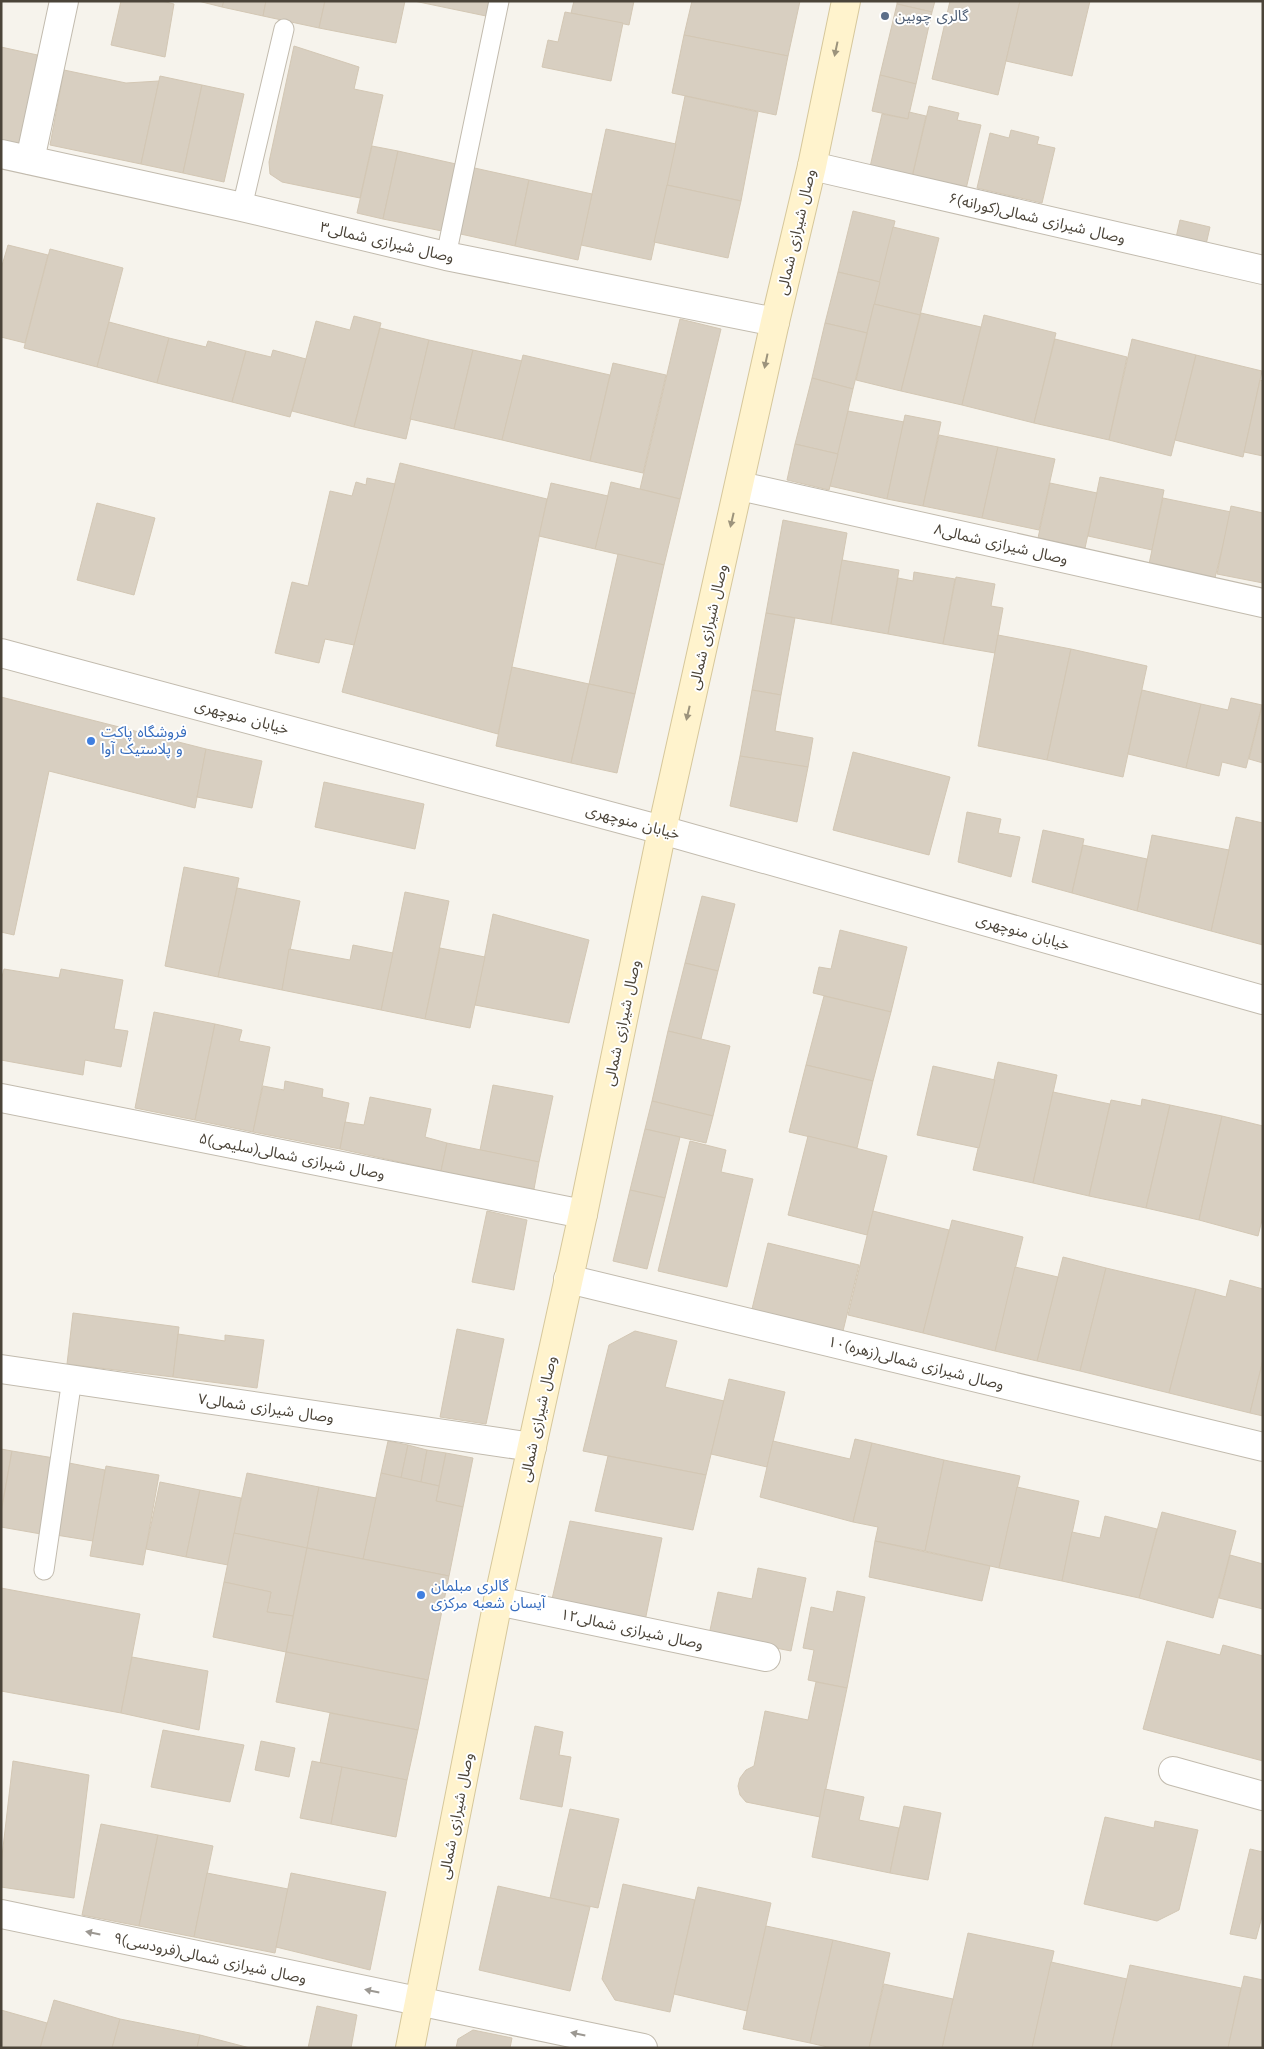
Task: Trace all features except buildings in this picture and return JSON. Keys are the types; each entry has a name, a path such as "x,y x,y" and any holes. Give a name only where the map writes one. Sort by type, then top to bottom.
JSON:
{"main road":[{"name":"وصال شیرازی شمالی","path":"410,2048 498,1601 583,1214 662,830 775,322 812,166 846,1"}],"street":[{"path":"30,160 64,1"},
{"name":"وصال شیرازی شمالی۳","path":"1,154 242,207 446,256 775,322"},
{"name":"۶وصال شیرازی شمالی(کورانه)","path":"812,166 1263,270"},
{"name":"وصال شیرازی شمالی۸","path":"740,486 1263,602"},
{"name":"خیابان منوچهری","path":"1,653 662,830 1263,1000"},
{"name":"۵وصال شیرازی شمالی(سلیمی)","path":"1,1098 583,1214"},
{"name":"۱۰وصال شیرازی شمالی(زهره)","path":"568,1279 1263,1447"},
{"name":"وصال شیرازی شمالی۷","path":"1,1369 532,1447"},
{"name":"۱۲وصال شیرازی شمالی","path":"498,1601 766,1657"},
{"path":"1172,1771 1263,1796"},
{"name":"۹وصال شیرازی شمالی(فرودسی)","path":"1,1914 643,2048"}],"lane":[{"path":"446,256 499,1"},
{"path":"242,207 284,29"},
{"path":"44,1570 72,1379"}],"place":[{"name":"گالری چوبین","path":"885,16"},
{"name":"فروشگاه پاکت و پلاستیک آوا","path":"91,741"},
{"name":"گالری مبلمان آیسان شعبه مرکزی","path":"421,1595"}]}
